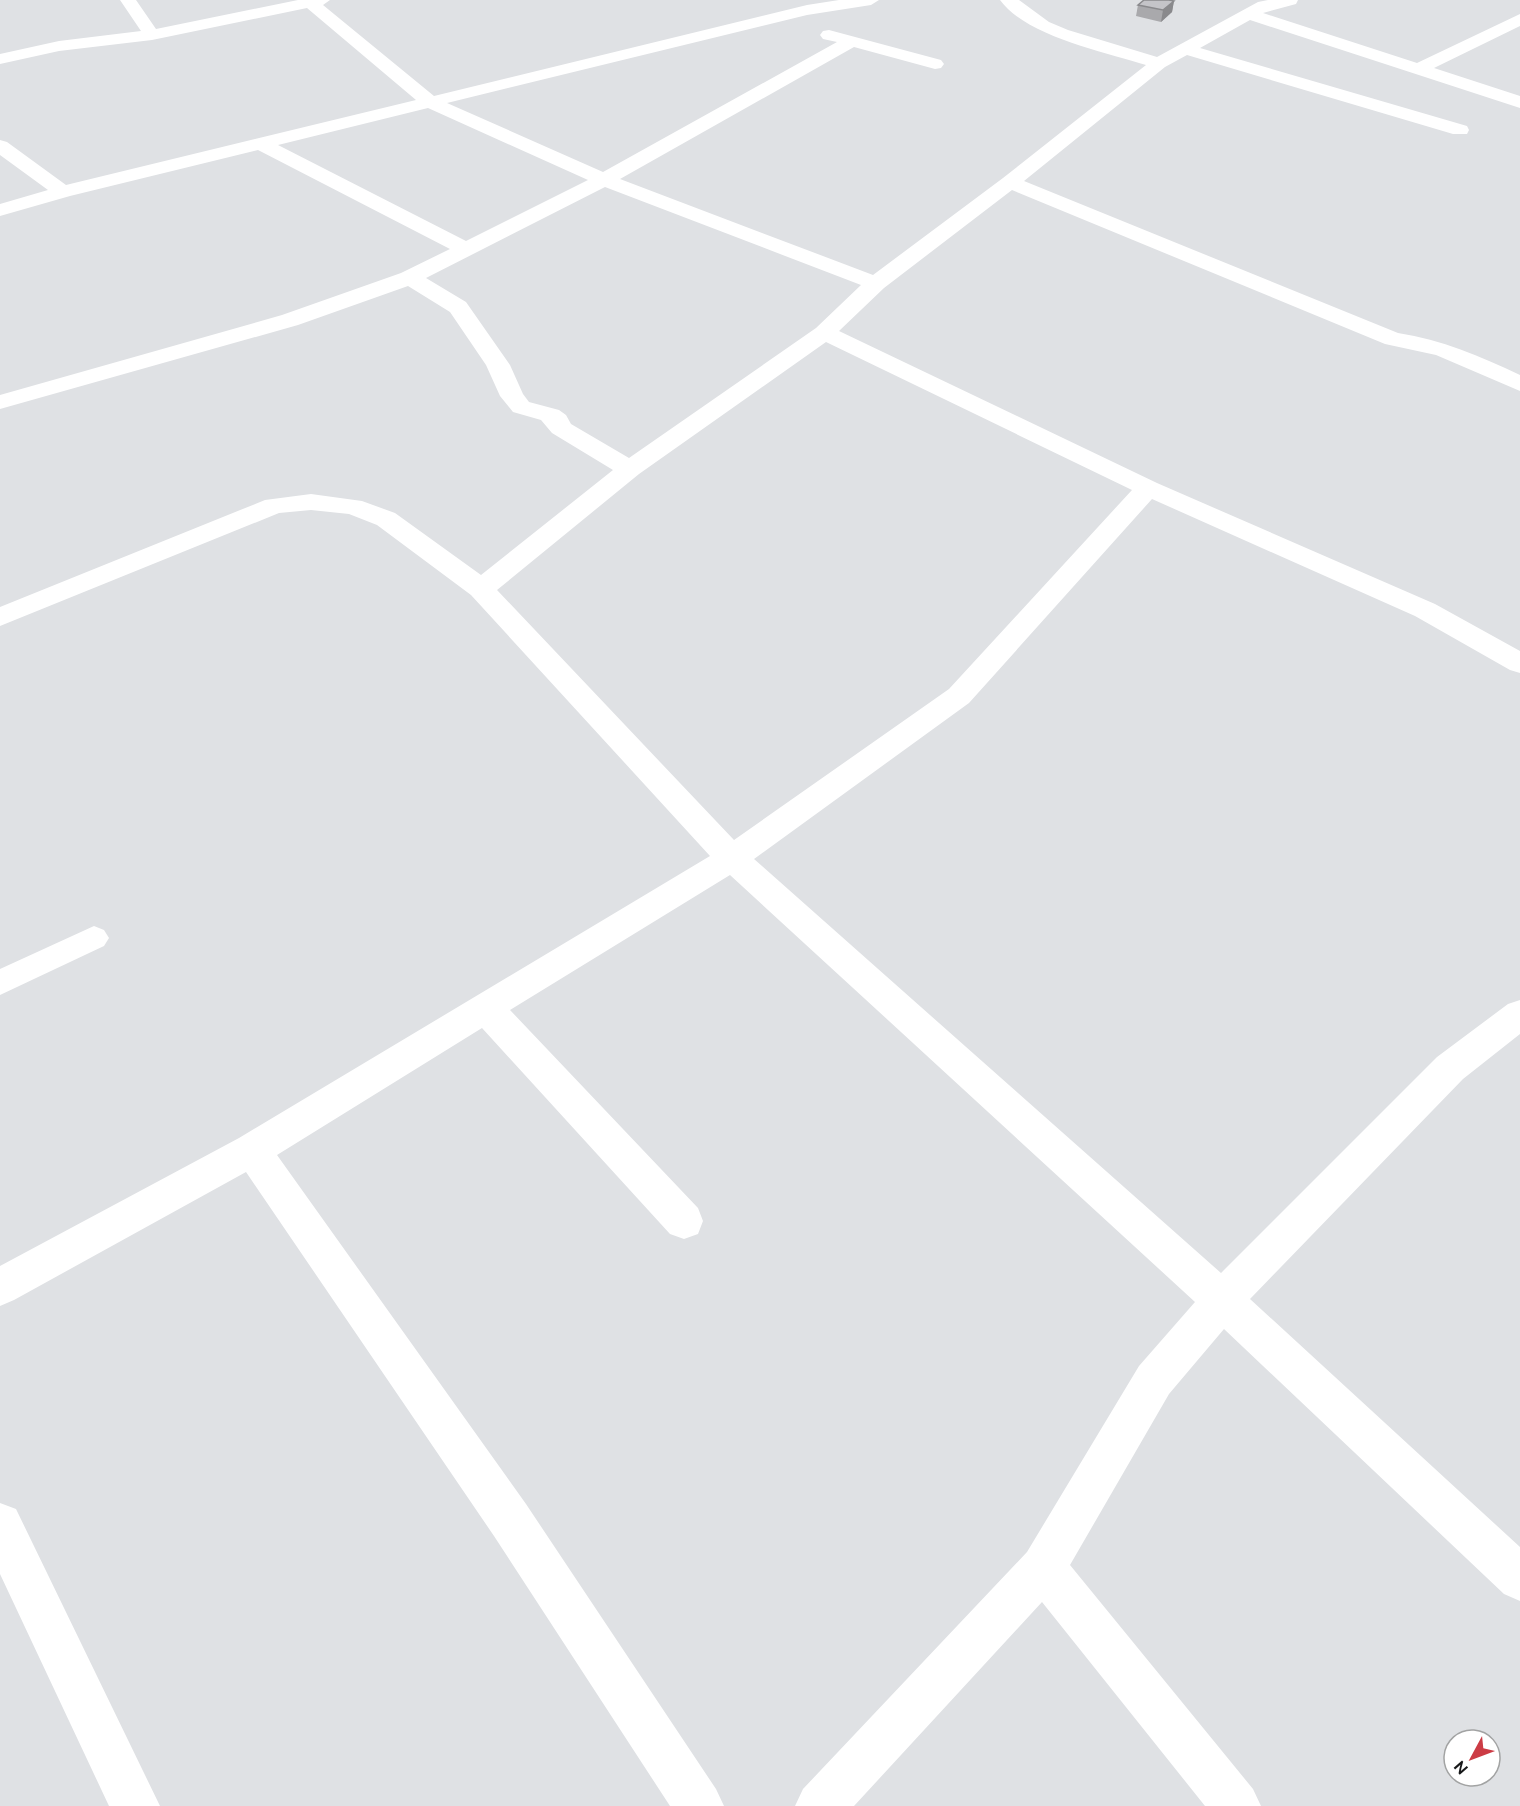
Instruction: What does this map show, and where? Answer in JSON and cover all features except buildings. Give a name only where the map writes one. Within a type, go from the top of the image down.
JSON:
[{"type":"street","points":[[128,0],[152,35]]},
{"type":"street","points":[[0,210],[63,192],[780,17],[871,0]]},
{"type":"street","points":[[1008,0],[1044,26],[1062,34],[1159,63]]},
{"type":"street","points":[[481,589],[630,470],[824,333],[876,283],[1010,182],[1159,63],[1258,7],[1290,0]]},
{"type":"street","points":[[0,59],[59,46],[152,35],[313,1],[431,103],[604,180],[876,283]]},
{"type":"street","points":[[1258,7],[1419,69],[1520,102]]},
{"type":"street","points":[[780,17],[850,42],[934,64]]},
{"type":"street","points":[[1419,69],[1520,20]]},
{"type":"street","points":[[0,402],[290,320],[409,278],[604,180],[850,42]]},
{"type":"street","points":[[1185,49],[1460,130]]},
{"type":"street","points":[[263,145],[466,249]]},
{"type":"street","points":[[0,146],[63,192]]},
{"type":"street","points":[[1010,182],[1394,339],[1425,343],[1451,351],[1520,384]]},
{"type":"street","points":[[409,278],[438,293],[458,307],[481,338],[498,365],[512,396],[521,407],[550,415],[557,420],[561,428],[630,470]]},
{"type":"street","points":[[824,333],[1148,488],[1425,610],[1520,663]]},
{"type":"street","points":[[0,1287],[252,1150],[732,858],[935,716],[959,696],[1148,488]]},
{"type":"street","points":[[0,617],[274,506],[312,502],[353,507],[386,519],[481,589],[732,858],[1222,1300],[1520,1578]]},
{"type":"street","points":[[486,1008],[684,1221]]},
{"type":"street","points":[[820,1806],[1043,1568],[1154,1380],[1222,1300],[1450,1068],[1520,1014]]},
{"type":"street","points":[[252,1150],[510,1520],[699,1806]]},
{"type":"street","points":[[0,1525],[135,1806]]},
{"type":"street","points":[[1043,1568],[1236,1806]]},
{"type":"lane","points":[[0,983],[94,938]]}]
